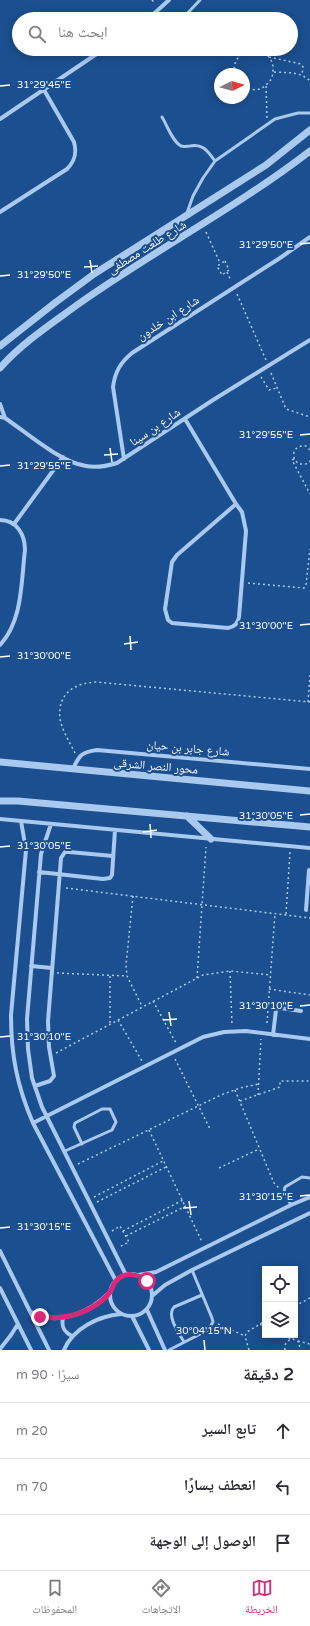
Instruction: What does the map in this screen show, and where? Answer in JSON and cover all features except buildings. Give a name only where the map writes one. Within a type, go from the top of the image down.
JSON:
[{"type":"street","points":[[158,12],[169,0]]},
{"type":"street","points":[[0,119],[94,56]]},
{"type":"street","points":[[0,212],[67,169],[72,164],[75,157],[76,149],[74,142],[44,90]]},
{"type":"street","name":"شارع طلعت مصطفى","points":[[0,346],[94,274],[266,165],[310,130]]},
{"type":"street","name":"شارع طلعت مصطفى","points":[[0,368],[25,344],[90,296],[277,177],[310,151]]},
{"type":"street","name":"شارع ابن خلدون","points":[[124,459],[113,387],[114,377],[124,360],[132,353],[310,237]]},
{"type":"street","name":"شارع بن سينا","points":[[0,417],[5,418],[72,463],[87,467],[102,467],[117,463],[124,459],[310,340]]},
{"type":"street","points":[[0,404],[5,418]]},
{"type":"street","points":[[185,419],[236,504],[245,521],[246,531],[239,620],[237,624],[231,627],[172,623],[166,615],[164,609],[171,567],[174,558],[236,504]]},
{"type":"street","points":[[14,524],[62,457]]},
{"type":"street","points":[[0,520],[14,524],[22,534],[26,550],[17,616],[10,632],[0,645]]},
{"type":"street","name":"شارع جابر بن حيان","points":[[77,759],[86,752],[97,750],[310,769]]},
{"type":"street","points":[[73,769],[77,759]]},
{"type":"street","name":"محور النصر الشرقى","points":[[0,762],[310,792]]},
{"type":"street","points":[[0,801],[18,801],[310,827]]},
{"type":"street","points":[[187,816],[209,839]]},
{"type":"street","points":[[0,819],[310,848]]},
{"type":"street","points":[[21,821],[26,850],[11,1015],[11,1038],[18,1084],[33,1123],[116,1281]]},
{"type":"street","points":[[51,824],[42,848],[39,872],[27,1019],[28,1049],[32,1078],[47,1116],[126,1275]]},
{"type":"street","points":[[39,872],[107,880],[112,875],[116,830]]},
{"type":"street","points":[[35,1086],[52,1079],[54,1073],[48,1021],[61,858],[65,852],[113,856]]},
{"type":"street","points":[[306,910],[310,870]]},
{"type":"street","points":[[31,966],[52,968]]},
{"type":"street","points":[[273,1035],[276,1010],[281,1008],[301,1011]]},
{"type":"street","points":[[33,1123],[203,1037],[246,1031],[310,1039]]},
{"type":"street","points":[[30,1312],[40,1317],[63,1318],[79,1314],[102,1300],[111,1291],[116,1281],[126,1275],[156,1272],[310,1197]]},
{"type":"street","points":[[152,1296],[165,1285],[192,1270],[310,1213]]},
{"type":"street","points":[[0,1251],[49,1350]]},
{"type":"street","points":[[64,1350],[72,1336],[81,1328],[98,1320],[121,1314],[132,1316],[140,1315],[147,1310],[150,1306],[152,1291],[147,1281],[138,1275]]},
{"type":"street","points":[[0,1288],[31,1350]]},
{"type":"street","points":[[111,1291],[111,1302],[121,1314]]},
{"type":"street","points":[[147,1310],[165,1350]]},
{"type":"street","points":[[132,1316],[149,1350]]},
{"type":"street","points":[[63,1318],[63,1329],[67,1334],[72,1336]]},
{"type":"street","points":[[0,1349],[18,1324]]},
{"type":"lane","points":[[189,12],[200,0]]},
{"type":"lane","points":[[186,216],[200,184],[215,161],[275,119],[310,113]]},
{"type":"lane","points":[[162,117],[177,143],[185,147],[195,145],[205,148],[215,161]]},
{"type":"lane","points":[[65,1151],[82,1144],[112,1130],[114,1128],[115,1119],[110,1109],[102,1108],[75,1123],[74,1127],[82,1144]]},
{"type":"lane","points":[[291,1205],[284,1190],[286,1185],[302,1177],[310,1178]]},
{"type":"lane","points":[[169,1350],[208,1330],[212,1322],[212,1318],[192,1270]]},
{"type":"lane","points":[[184,1342],[171,1316],[172,1309],[202,1294]]},
{"type":"path","points":[[235,68],[239,56]]},
{"type":"path","points":[[250,89],[258,90],[266,86],[272,77],[274,72],[272,62],[269,57]]},
{"type":"path","points":[[269,57],[301,64],[303,68],[302,75]]},
{"type":"path","points":[[274,72],[298,73],[310,81]]},
{"type":"path","points":[[266,86],[267,124]]},
{"type":"path","points":[[202,225],[220,263]]},
{"type":"path","points":[[220,263],[225,262],[229,270],[227,272],[286,409],[310,417]]},
{"type":"path","points":[[220,263],[217,266],[222,274],[227,272]]},
{"type":"path","points":[[259,372],[268,389],[270,390],[277,388]]},
{"type":"path","points":[[310,450],[306,446],[299,446],[294,452],[294,459],[292,460],[310,494]]},
{"type":"path","points":[[294,459],[302,465],[310,461]]},
{"type":"path","points":[[242,583],[304,588],[306,585],[310,549]]},
{"type":"path","points":[[77,759],[60,720],[60,708],[64,697],[72,688],[83,683],[96,682],[309,702],[310,675]]},
{"type":"path","points":[[196,978],[209,839]]},
{"type":"path","points":[[286,915],[291,846]]},
{"type":"path","points":[[58,887],[310,918]]},
{"type":"path","points":[[133,896],[126,966],[128,976],[142,1006]]},
{"type":"path","points":[[258,1095],[275,913]]},
{"type":"path","points":[[51,1056],[196,978],[216,972],[230,971],[270,975]]},
{"type":"path","points":[[230,971],[232,1032]]},
{"type":"path","points":[[51,973],[128,976]]},
{"type":"path","points":[[110,975],[110,1024]]},
{"type":"path","points":[[269,989],[310,995]]},
{"type":"path","points":[[153,1000],[180,1049]]},
{"type":"path","points":[[118,1020],[145,1067]]},
{"type":"path","points":[[172,1053],[210,1129]]},
{"type":"path","points":[[240,1101],[280,1087],[280,1081],[310,1081]]},
{"type":"path","points":[[72,1167],[198,1106],[235,1090],[258,1084]]},
{"type":"path","points":[[235,1090],[274,1184],[278,1188],[284,1190]]},
{"type":"path","points":[[149,1130],[205,1247]]},
{"type":"path","points":[[219,1168],[260,1148]]},
{"type":"path","points":[[88,1199],[164,1161]]},
{"type":"path","points":[[91,1205],[167,1166]]},
{"type":"path","points":[[123,1231],[183,1200]]},
{"type":"path","points":[[126,1236],[186,1206]]},
{"type":"path","points":[[106,1234],[120,1226],[126,1236],[129,1242],[114,1250]]},
{"type":"path","points":[[298,1304],[310,1298]]},
{"type":"path","points":[[212,1322],[245,1336]]},
{"type":"path","points":[[245,1336],[247,1332],[260,1324]]},
{"type":"path","points":[[245,1336],[249,1350]]},
{"type":"path","points":[[290,1338],[310,1344]]},
{"type":"path","points":[[286,1350],[285,1345],[293,1339]]},
{"type":"path","points":[[296,1340],[300,1346],[300,1350]]},
{"type":"route","points":[[40,1317],[66,1317],[79,1314],[91,1308],[111,1291],[116,1281],[122,1276],[132,1274],[138,1275],[147,1281]]}]
